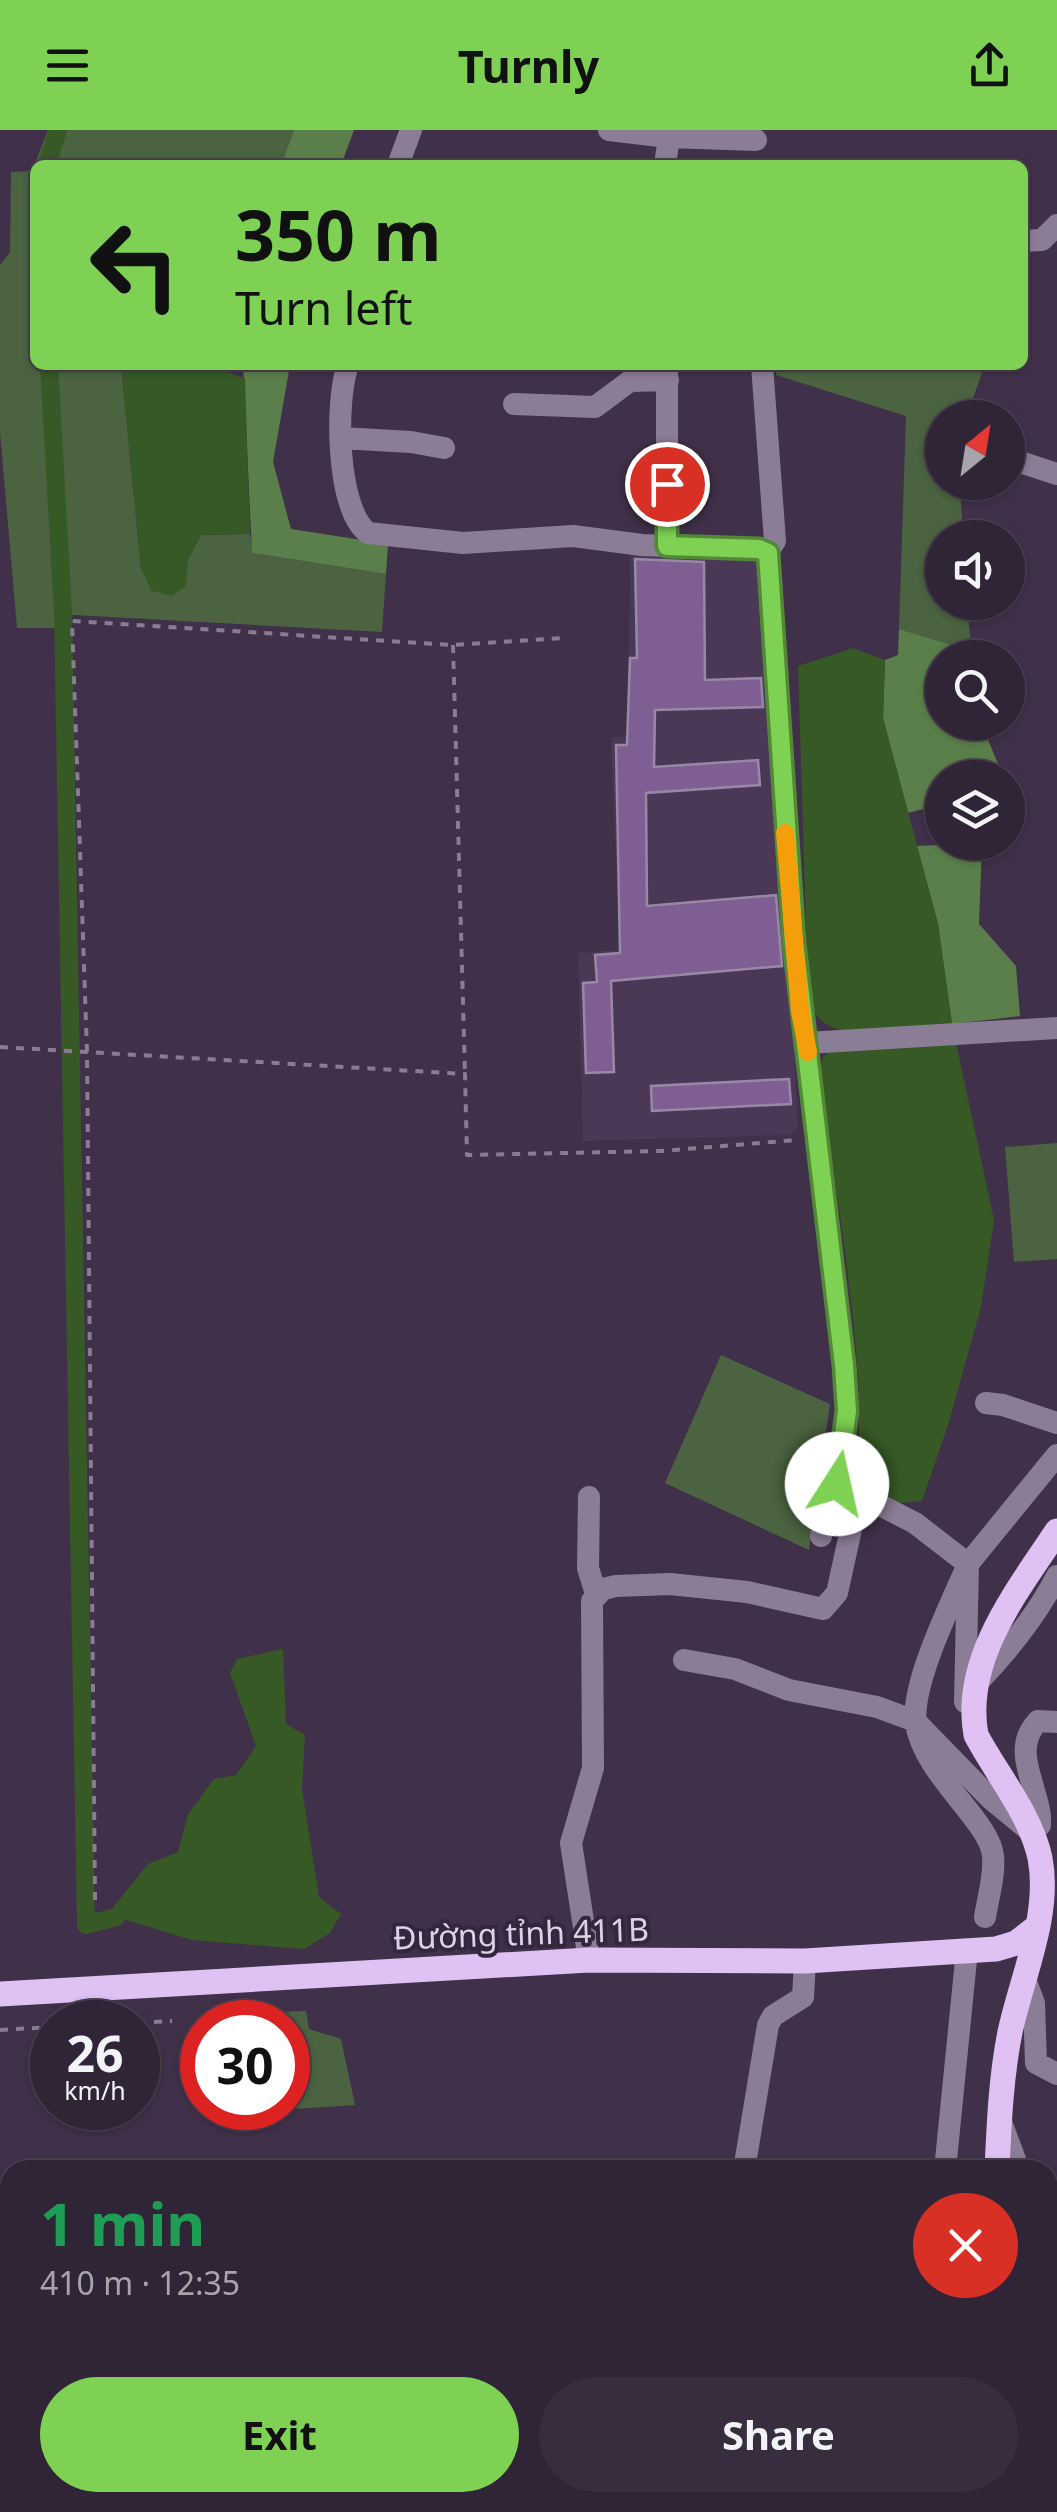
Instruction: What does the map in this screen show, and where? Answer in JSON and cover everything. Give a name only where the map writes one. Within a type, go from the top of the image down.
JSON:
[{"type":"main road","points":[[998,2160],[1010,2035],[1024,1976],[1048,1928],[1040,1857],[1030,1831],[976,1735],[973,1718],[982,1657],[1016,1594],[1054,1544]]},
{"type":"main road","name":"Đường tỉnh 411B","points":[[0,1994],[590,1960],[805,1961],[996,1948],[1048,1928]]},
{"type":"street","points":[[400,160],[411,130]]},
{"type":"street","points":[[609,130],[756,140]]},
{"type":"street","points":[[666,160],[669,134]]},
{"type":"street","points":[[1028,241],[1042,240],[1057,225]]},
{"type":"street","points":[[347,370],[342,474],[357,523],[368,533],[475,543],[562,536],[667,546],[759,549],[768,553]]},
{"type":"street","points":[[596,1594],[616,1586],[708,1587],[823,1608],[837,1593],[848,1488],[847,1411],[794,943],[768,553],[775,541],[762,370]]},
{"type":"street","points":[[514,404],[595,406],[630,381],[668,372],[667,546]]},
{"type":"street","points":[[341,438],[444,448]]},
{"type":"street","points":[[1025,464],[1057,474]]},
{"type":"street","points":[[807,1043],[1057,1028]]},
{"type":"street","points":[[986,1403],[1057,1423]]},
{"type":"street","points":[[985,1917],[993,1866],[989,1840],[938,1776],[915,1721],[928,1662],[968,1564],[1057,1455]]},
{"type":"street","points":[[821,1536],[848,1488]]},
{"type":"street","points":[[848,1488],[928,1532],[968,1564]]},
{"type":"street","points":[[589,1497],[588,1568],[596,1594],[590,1618],[593,1768],[572,1843],[590,1960]]},
{"type":"street","points":[[968,1564],[964,1701],[973,1718]]},
{"type":"street","points":[[977,1682],[1008,1651],[1057,1576]]},
{"type":"street","points":[[684,1660],[735,1669],[789,1690],[877,1707],[915,1721],[1004,1812],[1030,1831],[1040,1825],[1040,1816],[1024,1745],[1028,1732],[1038,1721],[1057,1722]]},
{"type":"street","points":[[946,2160],[967,1950]]},
{"type":"street","points":[[746,2160],[768,2025],[773,2016],[803,1998],[805,1961]]},
{"type":"street","points":[[1024,1976],[1034,2003],[1036,2063],[1057,2074]]},
{"type":"street","points":[[1000,2119],[1014,2160]]},
{"type":"path","points":[[95,1900],[86,1052],[72,621],[453,644],[563,638]]},
{"type":"path","points":[[453,644],[466,1155],[662,1151],[816,1138]]},
{"type":"path","points":[[0,1047],[465,1074]]},
{"type":"path","points":[[160,2021],[172,2021]]},
{"type":"path","points":[[0,2030],[30,2028]]},
{"type":"shaded area","points":[[48,130],[294,130],[283,160],[36,160]]},
{"type":"shaded area","points":[[294,130],[354,130],[343,160],[283,160]]},
{"type":"shaded area","points":[[30,171],[30,370],[121,370],[141,568],[152,591],[188,559],[201,535],[250,534],[253,553],[386,574],[382,632],[56,614],[56,628],[17,628],[0,432],[0,265],[10,252],[11,172]]},
{"type":"shaded area","points":[[121,370],[222,370],[245,378],[250,534],[201,535],[188,559],[186,586],[172,596],[152,591],[141,568]]},
{"type":"shaded area","points":[[243,370],[289,370],[273,462],[291,529],[388,544],[386,574],[252,553]]},
{"type":"shaded area","points":[[776,370],[983,370],[972,400],[925,400],[925,500],[961,500],[962,520],[925,520],[925,620],[969,620],[970,640],[935,640],[899,629],[906,416],[776,375]]},
{"type":"shaded area","points":[[630,551],[761,558],[798,1126],[790,1135],[583,1141],[578,953],[620,950],[611,738],[628,735]]},
{"type":"shaded area","points":[[899,629],[935,640],[925,640],[925,740],[988,740],[996,760],[925,760],[925,808],[908,813],[883,718],[885,660],[898,655]]},
{"type":"shaded area","points":[[853,648],[885,660],[883,718],[938,924],[952,1024],[842,1031],[819,1018],[808,993],[798,666]]},
{"type":"shaded area","points":[[917,846],[925,846],[925,860],[981,860],[979,924],[1016,966],[1020,1016],[952,1024],[938,924]]},
{"type":"shaded area","points":[[955,1038],[994,1220],[981,1307],[949,1422],[922,1501],[899,1503],[865,1484],[862,1471],[851,1302],[819,1074],[823,1057],[835,1047]]},
{"type":"shaded area","points":[[1057,1143],[1057,1259],[1014,1262],[1005,1147]]},
{"type":"shaded area","points":[[721,1355],[830,1404],[809,1550],[665,1483]]},
{"type":"shaded area","points":[[283,1649],[286,1724],[305,1735],[302,1789],[319,1897],[341,1914],[330,1933],[304,1949],[192,1940],[116,1917],[114,1906],[148,1864],[178,1852],[188,1814],[214,1779],[236,1775],[256,1746],[230,1673],[237,1659]]},
{"type":"shaded area","points":[[310,2029],[341,2039],[355,2105],[310,2108]]},
{"type":"building","points":[[635,559],[704,562],[705,680],[761,678],[763,707],[655,710],[654,767],[758,760],[760,785],[646,793],[647,906],[776,895],[782,966],[611,981],[614,1072],[586,1073],[583,983],[597,982],[595,955],[620,953],[616,745],[627,745],[630,658],[637,658]]},
{"type":"building","points":[[789,1079],[791,1104],[652,1111],[651,1086]]},
{"type":"waterway","points":[[49,160],[58,130]]},
{"type":"waterway","points":[[49,370],[63,612],[86,1925],[116,1917]]},
{"type":"slow traffic","points":[[785,833],[800,1011],[808,1052]]},
{"type":"route","points":[[667,484],[667,546],[759,549],[768,553],[776,711],[800,1011],[844,1365],[847,1411],[837,1484]]}]
